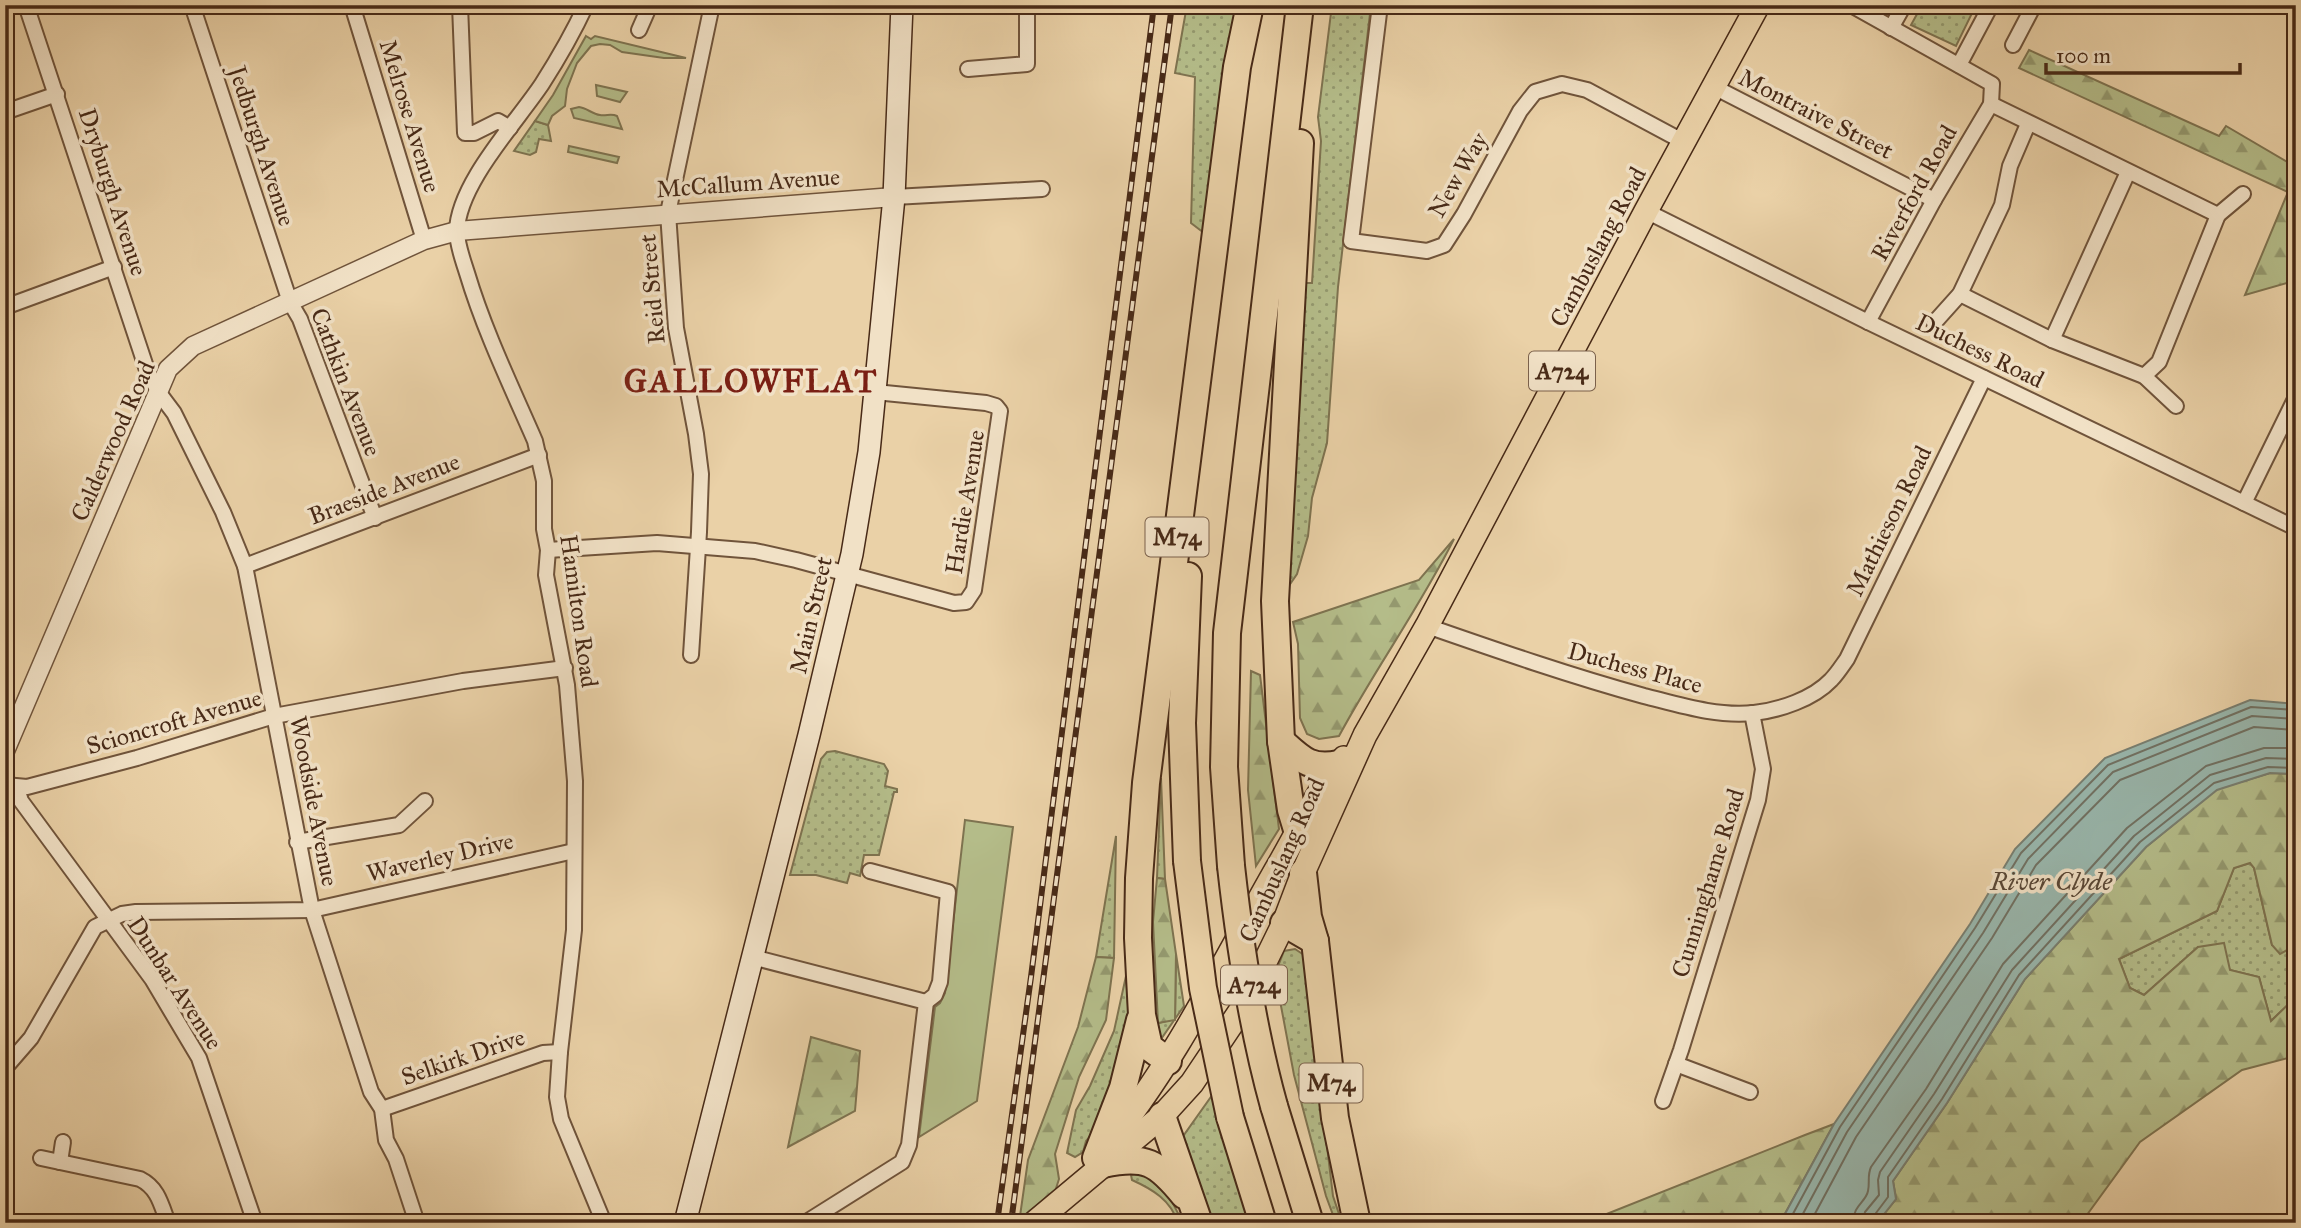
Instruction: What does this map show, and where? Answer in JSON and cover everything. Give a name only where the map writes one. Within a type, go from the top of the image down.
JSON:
[{"type":"highway","name":"M74","points":[[1165,1066],[1149,1047],[1142,1015],[1139,914],[1146,783],[1237,67],[1250,5]]},
{"type":"highway","name":"M74","points":[[1262,5],[1188,583],[1182,723],[1187,861],[1203,988],[1230,1117],[1264,1223]]},
{"type":"highway","name":"M74","points":[[1300,5],[1227,633],[1224,767],[1231,866],[1246,982],[1274,1106],[1310,1223]]},
{"type":"highway","points":[[1298,833],[1291,810],[1281,741],[1275,601],[1306,5]]},
{"type":"highway","points":[[1281,741],[1306,763],[1339,764]]},
{"type":"highway","name":"M74","points":[[1303,873],[1308,917],[1315,941],[1335,1118],[1356,1223]]},
{"type":"highway","points":[[1284,923],[1315,941]]},
{"type":"highway","name":"M74","points":[[1100,1161],[1142,1015]]},
{"type":"highway","points":[[1162,1116],[1195,1214]]},
{"type":"highway","points":[[1100,1161],[1141,1161],[1164,1171],[1195,1214]]},
{"type":"main road","name":"Main Street","points":[[685,1223],[809,735],[862,499],[894,197],[902,5]]},
{"type":"main road","name":"Cambuslang Road","points":[[1034,1223],[1100,1161],[1162,1116],[1192,1083],[1243,1007],[1284,923],[1303,873],[1365,735],[1427,626],[1758,5]]},
{"type":"main road","name":"Cambuslang Road","points":[[1100,1161],[1186,1033],[1339,764],[1365,735]]},
{"type":"main road","points":[[1298,833],[1303,873]]},
{"type":"main road","points":[[1237,940],[1265,922],[1284,923]]},
{"type":"main road","points":[[1162,1116],[1158,1090],[1165,1066],[1210,1050],[1221,1042]]},
{"type":"street","name":"Dryburgh Avenue","points":[[26,5],[147,370],[159,393]]},
{"type":"street","name":"Jedburgh Avenue","points":[[191,5],[290,302]]},
{"type":"street","name":"Melrose Avenue","points":[[352,5],[424,240]]},
{"type":"street","points":[[460,5],[465,133],[474,133],[498,121],[510,128]]},
{"type":"street","name":"Hamilton Road","points":[[586,5],[575,29],[541,85],[464,200],[457,231],[475,299],[539,455],[544,481],[544,529],[548,550],[546,575],[565,668],[575,780],[573,955],[557,1097],[561,1119],[604,1223]]},
{"type":"street","points":[[639,30],[650,5]]},
{"type":"street","name":"Reid Street","points":[[691,656],[701,474],[677,328],[668,213],[712,5]]},
{"type":"street","points":[[968,69],[1027,64],[1027,5]]},
{"type":"street","name":"New Way","points":[[1380,5],[1351,242],[1427,251],[1444,245],[1464,214],[1520,111],[1535,92],[1562,84],[1587,90],[1684,142]]},
{"type":"street","points":[[1851,5],[1959,65],[1991,5]]},
{"type":"street","points":[[1891,28],[1904,5]]},
{"type":"street","points":[[2013,45],[2034,5]]},
{"type":"street","name":"Riverford Road","points":[[1868,322],[1934,200],[1991,104],[1992,84],[1959,65]]},
{"type":"street","name":"Montraive Street","points":[[1714,87],[1934,200]]},
{"type":"street","points":[[5,112],[57,94]]},
{"type":"street","points":[[1991,104],[2218,215]]},
{"type":"street","points":[[1934,323],[1960,294],[2002,205],[2010,166],[2028,124]]},
{"type":"street","points":[[2052,340],[2128,172]]},
{"type":"street","name":"McCallum Avenue","points":[[457,231],[668,213],[1042,189]]},
{"type":"street","points":[[2144,376],[2159,362],[2218,215],[2243,194]]},
{"type":"street","name":"Duchess Road","points":[[1646,211],[1868,322],[2296,528]]},
{"type":"street","name":"Calderwood Road","points":[[5,751],[169,369],[193,346],[424,240],[457,231]]},
{"type":"street","points":[[5,307],[114,267]]},
{"type":"street","points":[[1960,294],[2052,340],[2144,376],[2176,406]]},
{"type":"street","name":"Cathkin Avenue","points":[[290,302],[300,319],[375,518]]},
{"type":"street","name":"Mathieson Road","points":[[1831,680],[1847,659],[1984,378]]},
{"type":"street","name":"Hardie Avenue","points":[[847,575],[954,603],[969,600],[974,590],[1001,418],[996,406],[986,403],[875,392]]},
{"type":"street","name":"Woodside Avenue","points":[[159,393],[174,413],[223,512],[245,566],[312,910],[371,1091],[382,1109],[386,1140],[396,1160],[417,1223]]},
{"type":"street","points":[[2244,503],[2296,397]]},
{"type":"street","name":"Braeside Avenue","points":[[245,566],[539,455]]},
{"type":"street","points":[[548,550],[657,543],[698,545],[777,555],[847,575]]},
{"type":"street","name":"Duchess Place","points":[[1427,626],[1548,667],[1704,711],[1732,714],[1769,711],[1815,693],[1831,680]]},
{"type":"street","name":"Scioncroft Avenue","points":[[11,786],[27,787],[137,758],[274,716],[463,681],[565,668]]},
{"type":"street","name":"Cunninghame Road","points":[[1663,1101],[1758,800],[1763,769],[1752,713]]},
{"type":"street","name":"Dunbar Avenue","points":[[11,786],[152,979],[199,1058],[255,1223]]},
{"type":"street","points":[[297,842],[399,825],[425,801]]},
{"type":"street","name":"Waverley Drive","points":[[107,920],[136,912],[312,910],[574,851]]},
{"type":"street","points":[[805,1223],[902,1161],[909,1145],[926,1002],[935,995],[940,982],[947,892],[870,871]]},
{"type":"street","points":[[5,1068],[32,1038],[95,927],[107,920]]},
{"type":"street","points":[[752,957],[926,1002]]},
{"type":"street","name":"Selkirk Drive","points":[[382,1109],[542,1053],[560,1052]]},
{"type":"street","points":[[1676,1063],[1750,1092]]},
{"type":"street","points":[[60,1162],[63,1142]]},
{"type":"street","points":[[41,1158],[140,1179],[150,1184],[158,1195],[168,1223]]},
{"type":"green space","points":[[1187,5],[1241,5],[1204,233],[1191,223],[1195,77],[1175,73]]},
{"type":"green space","points":[[1332,5],[1371,5],[1338,287],[1327,443],[1312,498],[1308,536],[1297,574],[1284,593],[1305,283],[1312,283],[1321,141],[1318,117]]},
{"type":"green space","points":[[1922,5],[1976,5],[1956,46],[1911,25]]},
{"type":"green space","points":[[586,36],[686,58],[622,52],[610,45],[591,46],[577,63],[567,89],[565,106],[552,116],[548,125],[535,121]]},
{"type":"green space","points":[[2029,50],[2219,136],[2226,126],[2296,167],[2296,250],[2287,283],[2245,295],[2288,192],[2019,68]]},
{"type":"green space","points":[[596,85],[627,92],[620,102],[597,96]]},
{"type":"green space","points":[[579,107],[597,114],[617,116],[622,129],[574,118],[571,109]]},
{"type":"green space","points":[[535,121],[548,125],[551,141],[539,139],[536,152],[530,155],[514,151]]},
{"type":"green space","points":[[569,146],[619,157],[617,163],[568,152]]},
{"type":"green space","points":[[1454,539],[1339,736],[1319,739],[1307,734],[1300,718],[1298,644],[1293,622],[1419,580]]},
{"type":"green space","points":[[1251,671],[1260,675],[1279,829],[1256,866],[1248,790]]},
{"type":"green space","points":[[835,751],[884,764],[888,771],[885,786],[897,789],[897,792],[894,792],[879,855],[864,855],[860,876],[850,873],[847,883],[816,875],[790,875],[821,759],[827,752]]},
{"type":"green space","points":[[2270,773],[2296,774],[2296,945],[2280,954],[2272,945],[2254,868],[2250,863],[2234,868],[2217,911],[2119,959],[2130,988],[2144,995],[2198,947],[2224,943],[2230,970],[2259,977],[2271,1021],[2296,997],[2296,1056],[2242,1070],[2140,1142],[2081,1223],[1877,1223],[1896,1199],[1893,1181],[1947,1103],[2025,979],[2146,847],[2217,789]]},
{"type":"green space","points":[[1161,778],[1165,879],[1157,878]]},
{"type":"green space","points":[[965,820],[1013,827],[977,1101],[919,1137],[935,1007],[945,993]]},
{"type":"green space","points":[[1116,836],[1114,958],[1096,957]]},
{"type":"green space","points":[[2250,863],[2254,868],[2272,945],[2296,945],[2296,997],[2271,1021],[2259,977],[2230,970],[2198,947],[2144,995],[2130,988],[2119,959],[2217,911],[2234,868]]},
{"type":"green space","points":[[1157,878],[1165,879],[1176,954],[1175,1020],[1158,1023],[1153,922]]},
{"type":"green space","points":[[1295,949],[1304,955],[1333,1196],[1342,1223],[1336,1223],[1326,1196],[1294,1075],[1275,974],[1284,951]]},
{"type":"green space","points":[[1176,954],[1184,1006],[1175,1019]]},
{"type":"green space","points":[[1096,957],[1114,958],[1106,1020],[1079,1077],[1055,1154],[1059,1179],[1051,1204],[1019,1223],[1028,1160],[1078,1027]]},
{"type":"green space","points":[[1126,976],[1130,1034],[1107,1117],[1086,1141],[1083,1152],[1075,1157],[1067,1153],[1076,1110],[1090,1086],[1114,1031]]},
{"type":"green space","points":[[1175,1019],[1159,1042],[1158,1023]]},
{"type":"green space","points":[[811,1037],[860,1051],[855,1111],[788,1147]]},
{"type":"green space","points":[[1213,1094],[1253,1223],[1211,1223],[1179,1142]]},
{"type":"green space","points":[[1834,1124],[1780,1223],[1584,1223],[1805,1135]]},
{"type":"green space","points":[[1140,1172],[1163,1184],[1183,1223],[1178,1223],[1171,1208],[1160,1196],[1132,1180],[1131,1175]]},
{"type":"water","name":"River Clyde","points":[[2250,700],[2296,704],[2296,774],[2270,773],[2217,790],[2146,847],[2025,979],[1947,1103],[1893,1181],[1896,1199],[1877,1223],[1780,1223],[1834,1124],[1970,924],[2015,849],[2105,758]]},
{"type":"railway","points":[[997,1223],[1031,977],[1154,5]]},
{"type":"railway","points":[[1011,1223],[1172,5]]},
{"type":"district","name":"GALLOWFLAT","points":[[751,381]]}]
